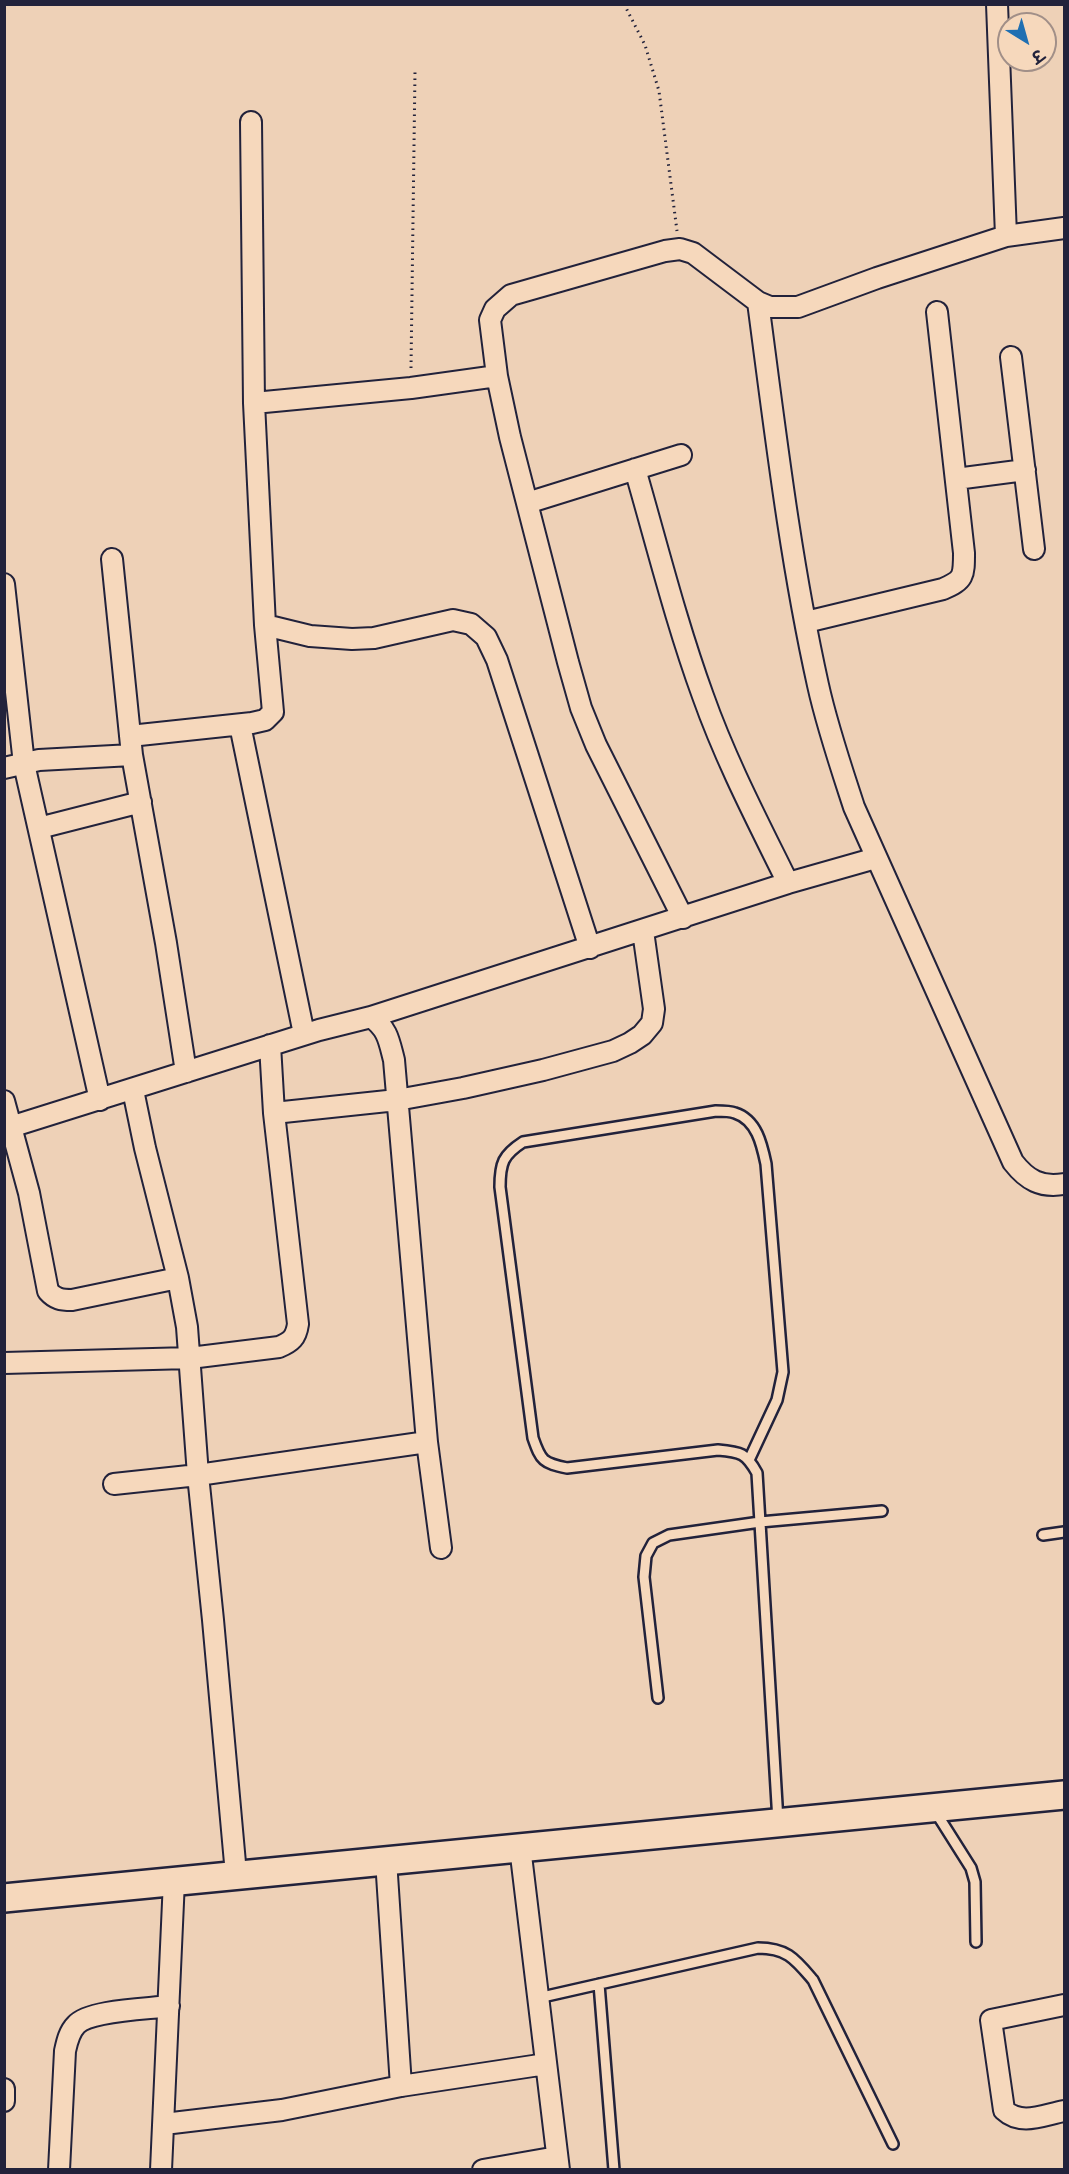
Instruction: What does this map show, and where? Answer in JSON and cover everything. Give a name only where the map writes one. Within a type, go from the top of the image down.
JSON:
[{"type":"street","points":[[997,4],[1006,236]]},
{"type":"street","points":[[4,768],[265,720],[273,712],[265,625],[254,403],[250,122]]},
{"type":"street","points":[[683,918],[613,781],[581,708],[527,502],[497,376],[490,320],[495,309],[510,296],[665,251],[680,249],[693,253],[758,302],[770,307],[798,307],[877,278],[1006,236],[1065,228]]},
{"type":"street","points":[[758,302],[790,535],[818,686],[854,807],[1013,1162],[1023,1176],[1038,1184],[1065,1184]]},
{"type":"street","points":[[806,622],[943,589],[957,583],[964,570],[937,312]]},
{"type":"street","points":[[1011,357],[1034,549]]},
{"type":"street","points":[[254,403],[411,388],[497,376]]},
{"type":"street","points":[[527,502],[681,455]]},
{"type":"street","points":[[635,469],[684,640],[703,696],[734,770],[788,883]]},
{"type":"street","points":[[956,479],[1025,470]]},
{"type":"street","points":[[112,559],[131,745],[186,1072]]},
{"type":"street","points":[[4,584],[24,764],[100,1100]]},
{"type":"street","points":[[265,625],[310,636],[352,639],[374,638],[453,620],[471,624],[486,637],[500,670],[590,948]]},
{"type":"street","points":[[240,724],[304,1034]]},
{"type":"street","points":[[39,828],[141,802]]},
{"type":"street","points":[[8,1128],[304,1034],[371,1017],[788,883],[876,858]]},
{"type":"street","points":[[274,1113],[397,1100],[463,1088],[543,1070],[613,1051],[630,1043],[642,1035],[652,1023],[654,1009],[643,931]]},
{"type":"street","points":[[371,1017],[382,1025],[394,1060],[427,1442],[441,1548]]},
{"type":"street","points":[[4,1363],[190,1358],[279,1347],[291,1342],[296,1335],[298,1324],[274,1113],[270,1045]]},
{"type":"street","points":[[133,1090],[184,1305],[236,1874]]},
{"type":"street","points":[[4,1101],[8,1128],[29,1193],[48,1291],[54,1298],[72,1300],[178,1278]]},
{"type":"street","points":[[114,1484],[198,1475],[427,1442]]},
{"type":"street","points":[[4,1898],[1065,1795]]},
{"type":"street","points":[[483,2169],[558,2163],[519,1847]]},
{"type":"street","points":[[386,1860],[401,2086]]},
{"type":"street","points":[[161,2169],[174,1880]]},
{"type":"street","points":[[1065,2005],[990,2020],[1004,2110],[1012,2117],[1023,2119],[1065,2111]]},
{"type":"street","points":[[59,2169],[65,2051],[69,2035],[76,2024],[91,2015],[169,2006]]},
{"type":"street","points":[[164,2124],[282,2110],[401,2086],[546,2064]]},
{"type":"street","points":[[4,2089],[4,2101]]},
{"type":"lane","points":[[749,1460],[777,1400],[783,1372],[766,1164],[761,1140],[750,1123],[736,1113],[716,1111],[523,1142],[509,1151],[500,1167],[500,1187],[533,1438],[540,1456],[551,1465],[567,1468],[718,1450],[738,1452],[749,1460],[757,1473],[778,1823]]},
{"type":"lane","points":[[658,1698],[644,1576],[646,1556],[653,1543],[669,1535],[760,1522],[882,1511]]},
{"type":"lane","points":[[1043,1535],[1065,1532]]},
{"type":"lane","points":[[933,1809],[971,1868],[975,1882],[976,1942]]},
{"type":"lane","points":[[538,1998],[758,1948],[774,1948],[794,1958],[813,1980],[893,2144]]},
{"type":"lane","points":[[599,1984],[614,2169]]},
{"type":"path","points":[[624,4],[645,45],[659,91],[680,249]]},
{"type":"path","points":[[411,388],[415,72]]}]
